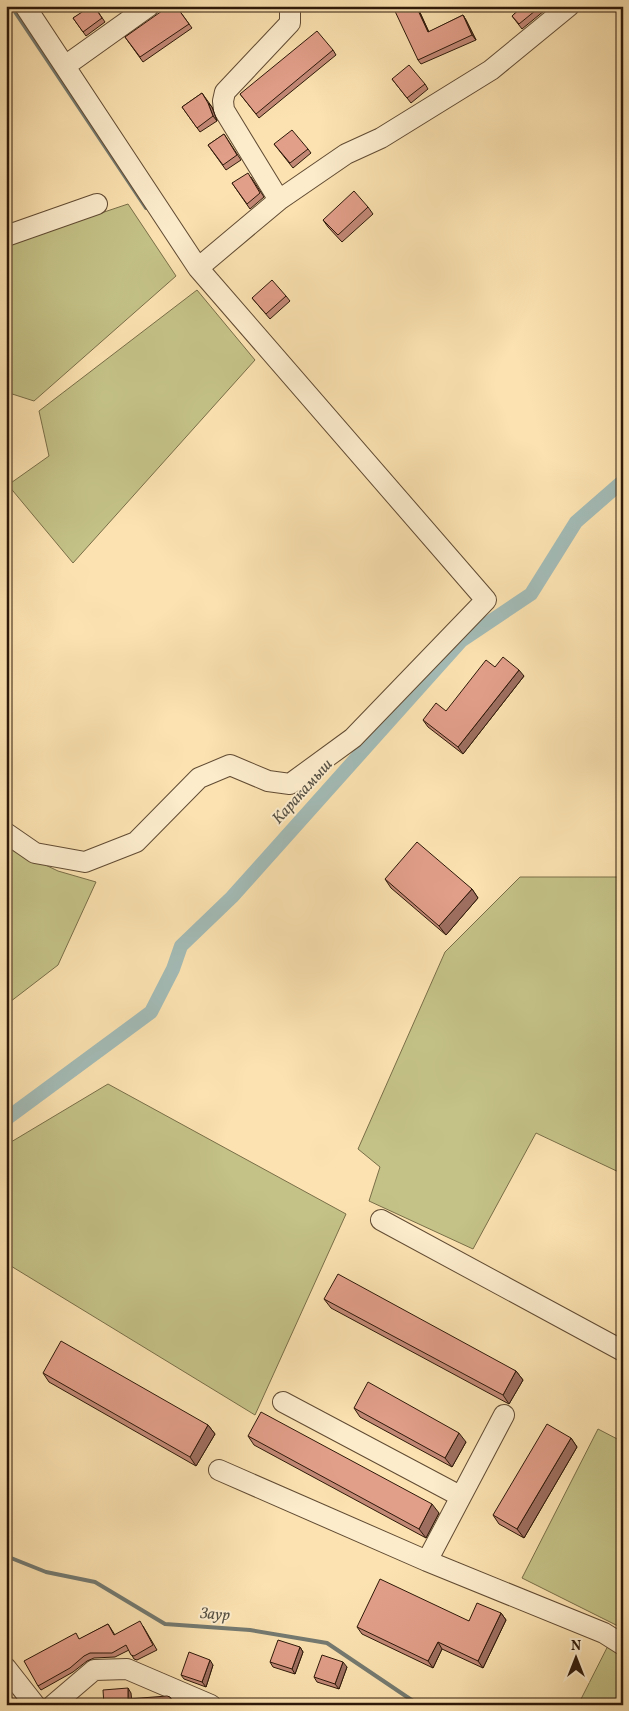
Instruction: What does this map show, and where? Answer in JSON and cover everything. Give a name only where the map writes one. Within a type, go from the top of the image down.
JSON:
[{"type":"street","points":[[6,833],[35,853],[85,862],[136,842],[199,778],[230,765],[268,781],[290,784],[353,738],[486,600],[198,268],[25,6]]},
{"type":"street","points":[[65,66],[149,6]]},
{"type":"street","points":[[279,200],[224,110],[223,101],[225,92],[290,23],[290,6]]},
{"type":"street","points":[[198,268],[279,200],[346,154],[381,138],[491,70],[569,6]]},
{"type":"street","points":[[6,236],[97,204]]},
{"type":"street","points":[[381,1220],[623,1351]]},
{"type":"street","points":[[283,1402],[460,1496]]},
{"type":"street","points":[[427,1561],[504,1416]]},
{"type":"street","points":[[219,1470],[427,1561],[604,1633],[623,1645]]},
{"type":"street","points":[[6,1668],[35,1705]]},
{"type":"street","points":[[53,1705],[94,1670],[128,1669],[211,1705]]},
{"type":"shaded area","points":[[128,204],[176,276],[34,401],[6,392],[6,245]]},
{"type":"shaded area","points":[[197,290],[255,360],[73,563],[8,485],[49,456],[39,411]]},
{"type":"shaded area","points":[[6,846],[58,871],[96,882],[58,965],[6,1005]]},
{"type":"shaded area","points":[[520,877],[623,877],[623,1174],[536,1133],[473,1249],[369,1201],[380,1167],[358,1149],[445,952]]},
{"type":"shaded area","points":[[108,1084],[346,1214],[255,1415],[6,1263],[6,1145]]},
{"type":"shaded area","points":[[598,1429],[623,1442],[623,1705],[578,1705],[618,1626],[522,1578]]},
{"type":"building","points":[[94,6],[102,18],[83,32],[73,18]]},
{"type":"building","points":[[169,6],[176,6],[189,24],[140,57],[125,37]]},
{"type":"building","points":[[394,6],[416,6],[428,32],[463,15],[472,35],[418,60]]},
{"type":"building","points":[[523,6],[541,6],[519,24],[512,16]]},
{"type":"building","points":[[317,31],[333,50],[256,114],[240,94]]},
{"type":"building","points":[[409,65],[425,84],[407,98],[392,79]]},
{"type":"building","points":[[202,93],[213,116],[197,128],[182,107]]},
{"type":"building","points":[[292,130],[308,149],[290,163],[274,144]]},
{"type":"building","points":[[224,134],[237,155],[223,165],[208,145]]},
{"type":"building","points":[[248,173],[260,193],[247,204],[232,183]]},
{"type":"building","points":[[354,191],[368,207],[338,235],[323,220]]},
{"type":"building","points":[[272,280],[286,296],[266,314],[252,298]]},
{"type":"building","points":[[503,657],[519,670],[458,747],[423,720],[436,703],[446,711],[486,660],[495,667]]},
{"type":"building","points":[[417,842],[472,889],[439,926],[385,879]]},
{"type":"building","points":[[338,1274],[516,1371],[503,1395],[324,1299]]},
{"type":"building","points":[[61,1341],[208,1425],[190,1457],[43,1373]]},
{"type":"building","points":[[368,1382],[459,1433],[445,1458],[354,1408]]},
{"type":"building","points":[[261,1412],[432,1504],[419,1529],[248,1436]]},
{"type":"building","points":[[547,1424],[571,1438],[517,1529],[493,1515]]},
{"type":"building","points":[[380,1579],[469,1621],[477,1603],[501,1613],[478,1661],[438,1642],[428,1661],[357,1627]]},
{"type":"building","points":[[140,1621],[153,1645],[134,1656],[131,1655],[126,1645],[112,1653],[90,1653],[70,1668],[38,1686],[24,1661],[76,1633],[79,1639],[108,1624],[114,1635]]},
{"type":"building","points":[[278,1640],[300,1647],[292,1669],[270,1662]]},
{"type":"building","points":[[189,1652],[210,1660],[202,1682],[181,1675]]},
{"type":"building","points":[[322,1655],[343,1662],[335,1684],[314,1677]]},
{"type":"building","points":[[128,1688],[128,1699],[167,1696],[170,1697],[171,1705],[104,1705],[103,1690]]},
{"type":"waterway","points":[[11,6],[146,208]]},
{"type":"waterway","name":"Каракамыш","points":[[6,1119],[151,1012],[173,969],[181,946],[232,897],[461,641],[531,594],[576,522],[623,481]]},
{"type":"waterway","name":"Заур","points":[[6,1556],[46,1572],[95,1582],[165,1624],[250,1630],[327,1643],[419,1705]]}]
